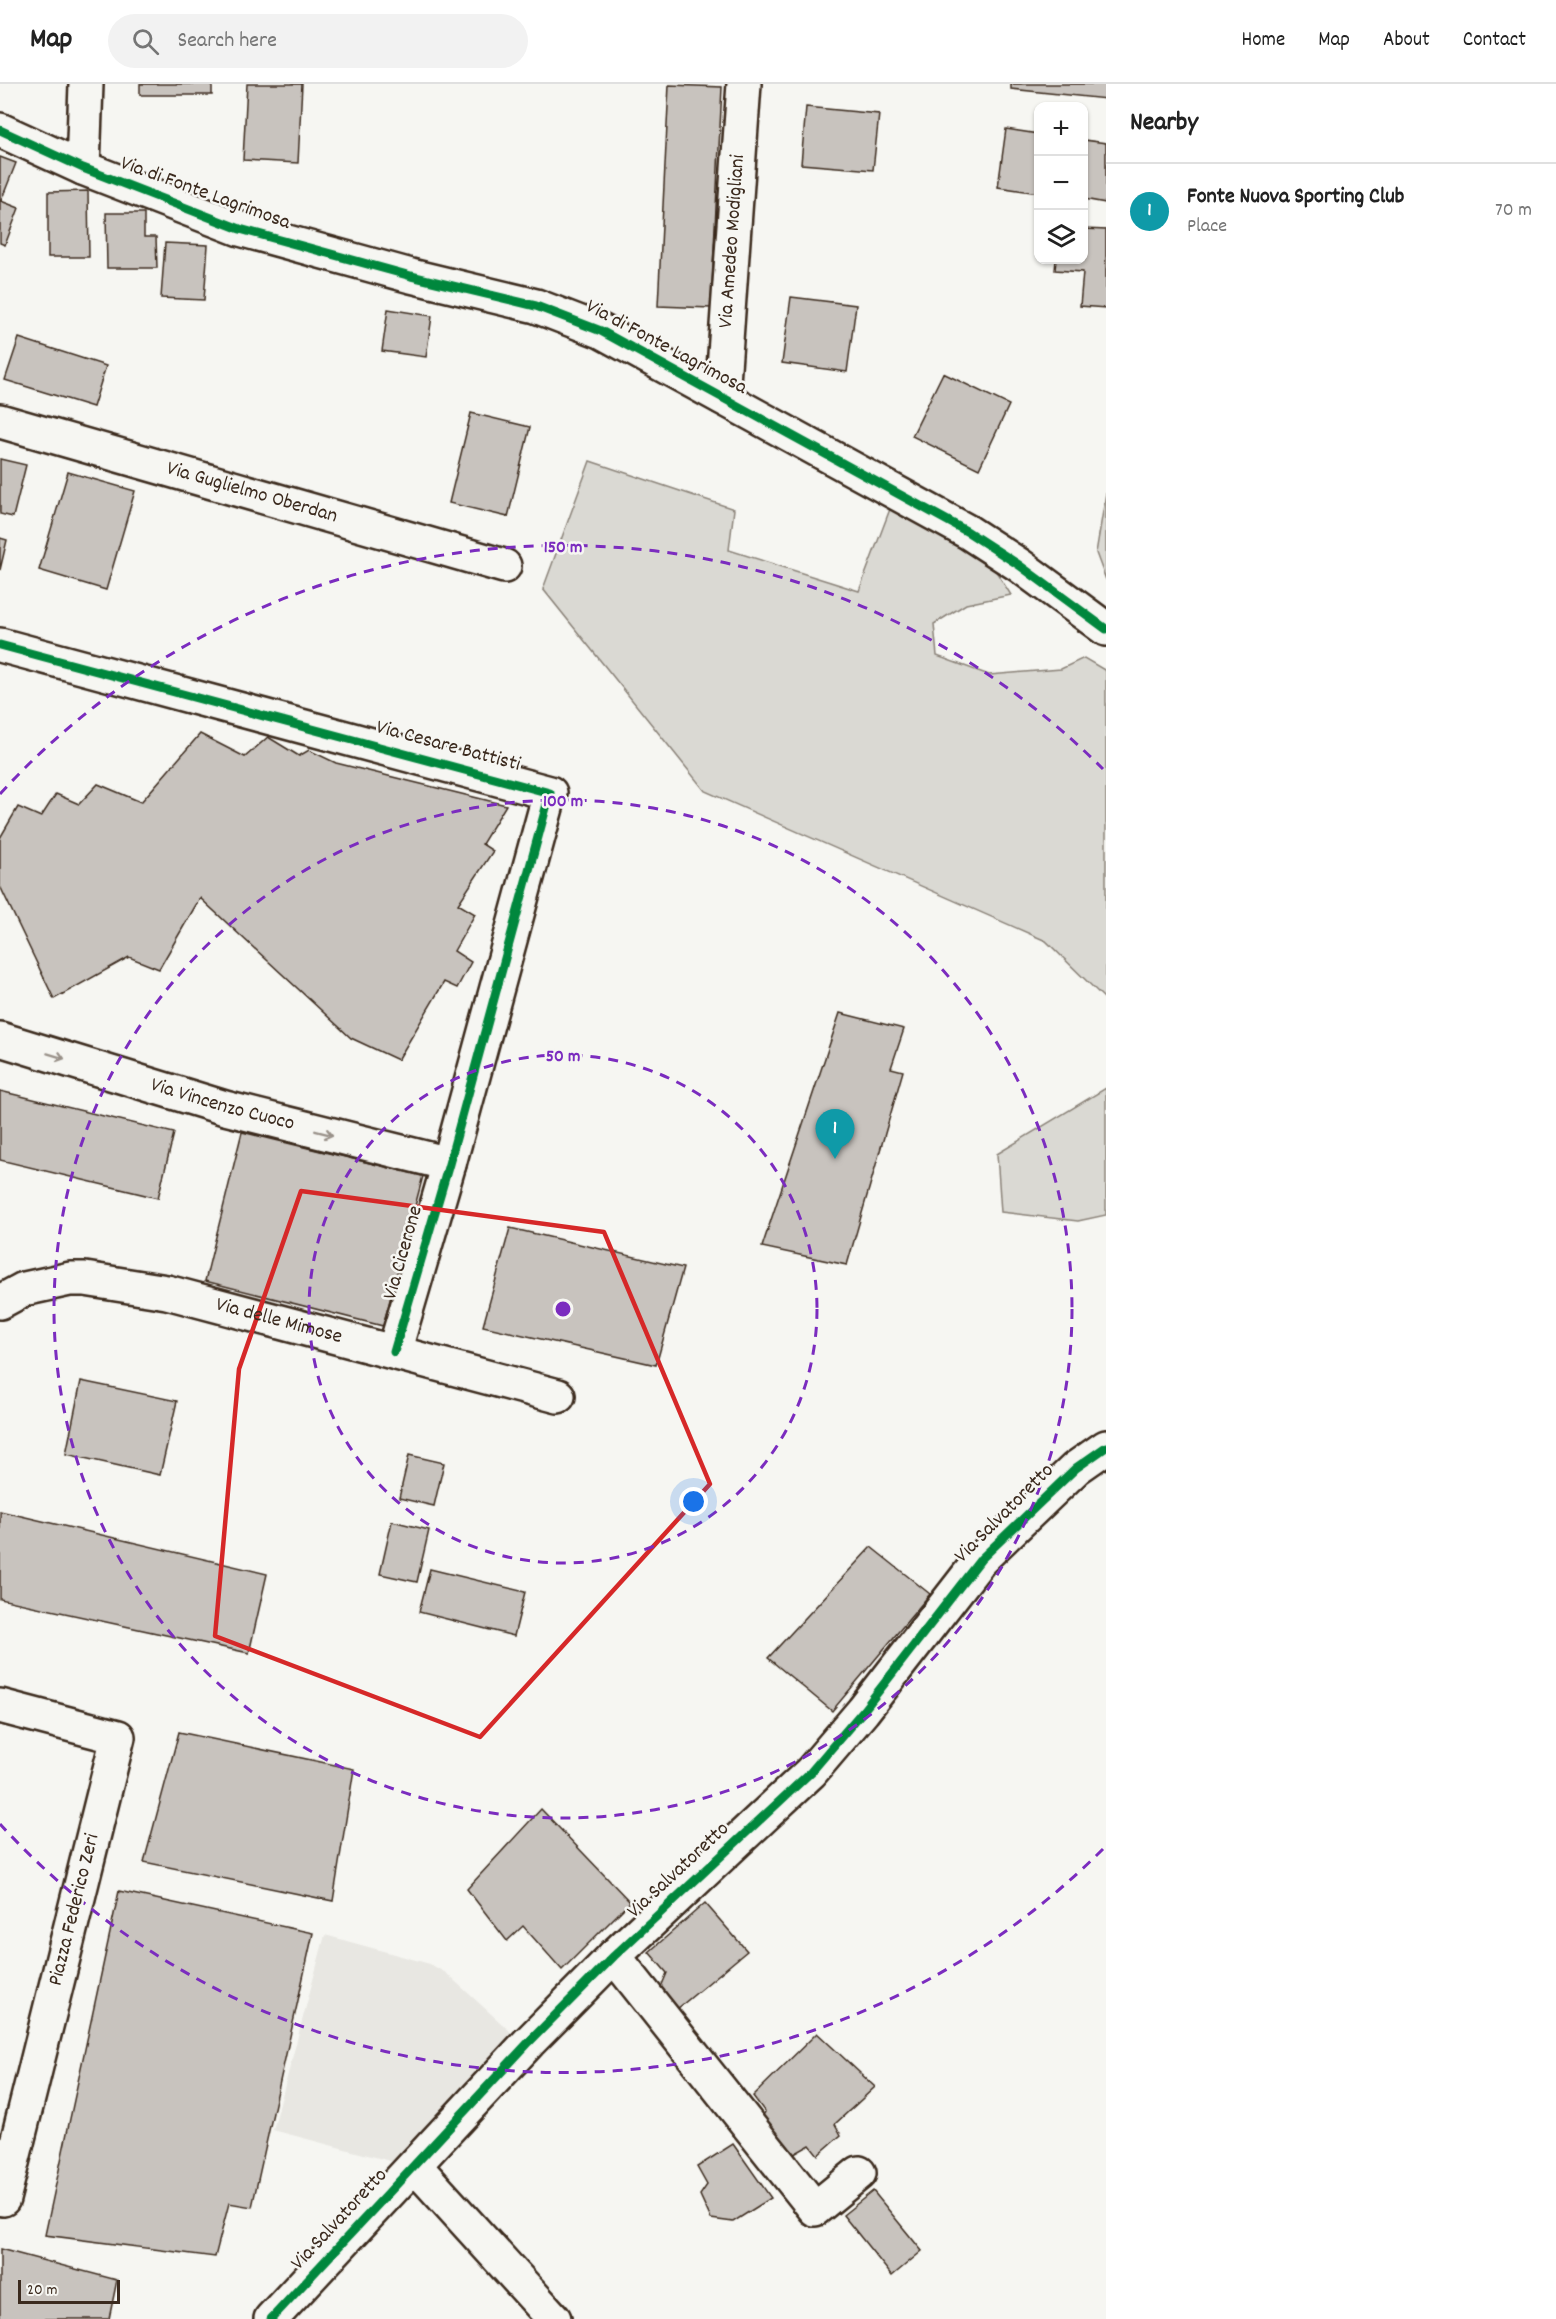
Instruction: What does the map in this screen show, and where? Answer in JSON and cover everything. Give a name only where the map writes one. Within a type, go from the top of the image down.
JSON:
[{"type":"street","points":[[82,168],[86,84]]},
{"type":"street","name":"Via Amedeo Modigliani","points":[[722,397],[744,84]]},
{"type":"street","name":"Via di Fonte Lagrimosa","points":[[0,130],[82,168],[261,235],[560,314],[618,339],[968,532],[1069,600],[1106,629]]},
{"type":"street","name":"Via Guglielmo Oberdan","points":[[0,421],[504,566]]},
{"type":"street","name":"Via Cesare Battisti","points":[[0,645],[550,793],[449,1164]]},
{"type":"street","name":"Via Vincenzo Cuoco","points":[[0,1039],[225,1108],[449,1164]]},
{"type":"street","name":"Via Cicerone","points":[[394,1352],[449,1164]]},
{"type":"street","name":"Via delle Mimose","points":[[0,1302],[39,1284],[85,1279],[167,1292],[558,1396]]},
{"type":"street","name":"Via Salvatoretto","points":[[287,2313],[415,2166],[529,2042],[614,1956],[811,1772],[863,1711],[981,1559],[1076,1468],[1106,1447]]},
{"type":"street","name":"Piazza Federico Zeri","points":[[0,1706],[118,1737],[3,2199],[0,2198]]},
{"type":"street","points":[[614,1956],[816,2209],[859,2173]]},
{"type":"street","points":[[415,2166],[554,2319]]},
{"type":"highlighted area","points":[[301,1191],[604,1232],[710,1484],[480,1737],[215,1636],[239,1369]]},
{"type":"shaded area","points":[[590,461],[734,509],[729,550],[859,591],[890,509],[987,557],[1011,595],[966,604],[934,624],[937,656],[989,675],[1061,669],[1084,658],[1106,671],[1106,1000],[1046,941],[705,791],[543,589]]},
{"type":"shaded area","points":[[1106,493],[1106,580],[1096,553]]},
{"type":"shaded area","points":[[1106,1088],[1106,1215],[1078,1221],[1001,1212],[997,1154]]},
{"type":"shaded area","points":[[325,1935],[430,1964],[446,1973],[512,2033],[394,2162],[273,2130]]},
{"type":"building","points":[[140,84],[212,84],[212,95],[140,95]]},
{"type":"building","points":[[247,84],[302,84],[298,163],[243,160]]},
{"type":"building","points":[[1011,84],[1106,84],[1106,99],[1011,89]]},
{"type":"building","points":[[669,85],[722,87],[711,308],[658,306]]},
{"type":"building","points":[[806,107],[879,114],[873,170],[801,164]]},
{"type":"building","points":[[1006,129],[1034,133],[1034,192],[998,187]]},
{"type":"building","points":[[1088,141],[1106,143],[1106,203],[1088,200]]},
{"type":"building","points":[[0,157],[16,163],[1,201],[19,208],[5,245],[0,243]]},
{"type":"building","points":[[88,191],[89,257],[48,257],[48,192]]},
{"type":"building","points":[[106,213],[144,213],[144,237],[156,237],[157,268],[107,268]]},
{"type":"building","points":[[1088,229],[1106,230],[1106,308],[1080,306],[1083,272],[1055,270],[1056,264],[1088,264]]},
{"type":"building","points":[[165,243],[208,245],[204,300],[161,298]]},
{"type":"building","points":[[791,297],[856,305],[847,372],[782,363]]},
{"type":"building","points":[[388,309],[432,316],[426,357],[382,351]]},
{"type":"building","points":[[19,338],[106,366],[93,407],[5,380]]},
{"type":"building","points":[[943,373],[1009,405],[979,469],[912,436]]},
{"type":"building","points":[[471,413],[530,427],[508,517],[449,503]]},
{"type":"building","points":[[0,459],[26,465],[13,517],[0,514]]},
{"type":"building","points":[[68,472],[135,491],[106,590],[39,570]]},
{"type":"building","points":[[0,538],[7,540],[0,570]]},
{"type":"building","points":[[200,734],[245,757],[268,737],[299,756],[309,750],[336,763],[506,805],[482,844],[493,851],[458,904],[475,914],[454,951],[471,962],[457,988],[444,982],[398,1060],[351,1038],[200,898],[159,969],[129,957],[54,999],[0,886],[0,838],[18,807],[41,817],[56,794],[79,804],[98,784],[141,802]]},
{"type":"building","points":[[840,1013],[904,1029],[891,1068],[903,1071],[847,1265],[762,1247]]},
{"type":"building","points":[[0,1091],[174,1133],[158,1198],[0,1160]]},
{"type":"building","points":[[242,1132],[423,1176],[383,1326],[205,1281]]},
{"type":"building","points":[[510,1228],[683,1268],[656,1365],[483,1326]]},
{"type":"building","points":[[81,1381],[177,1401],[160,1475],[66,1454]]},
{"type":"building","points":[[409,1455],[444,1463],[434,1506],[399,1498]]},
{"type":"building","points":[[0,1511],[267,1574],[249,1653],[0,1599]]},
{"type":"building","points":[[392,1521],[429,1530],[417,1582],[380,1574]]},
{"type":"building","points":[[871,1547],[930,1594],[832,1711],[768,1658]]},
{"type":"building","points":[[430,1569],[525,1592],[514,1636],[419,1612]]},
{"type":"building","points":[[179,1732],[354,1769],[333,1901],[144,1862]]},
{"type":"building","points":[[541,1809],[630,1902],[562,1970],[523,1926],[507,1941],[467,1889]]},
{"type":"building","points":[[119,1891],[313,1933],[252,2207],[229,2203],[215,2257],[45,2235]]},
{"type":"building","points":[[705,1903],[747,1951],[677,2009],[658,1994],[667,1973],[649,1952]]},
{"type":"building","points":[[817,2033],[875,2087],[835,2124],[841,2135],[818,2155],[810,2145],[789,2157],[759,2122],[765,2112],[753,2096]]},
{"type":"building","points":[[733,2144],[771,2198],[733,2222],[711,2219],[700,2195],[707,2185],[697,2167]]},
{"type":"building","points":[[873,2191],[922,2251],[892,2276],[843,2215]]},
{"type":"building","points":[[0,2249],[117,2280],[109,2319],[0,2319]]},
{"type":"cycle path","points":[[0,130],[83,168],[240,229],[411,276],[536,306],[601,331],[968,532],[1019,565],[1106,629]]},
{"type":"cycle path","points":[[0,645],[550,793],[449,1164],[394,1352]]},
{"type":"cycle path","points":[[271,2319],[529,2042],[614,1956],[811,1772],[863,1711],[981,1559],[1076,1468],[1106,1447]]},
{"type":"place","name":"Fonte Nuova Sporting Club","points":[[835,1159]]}]
